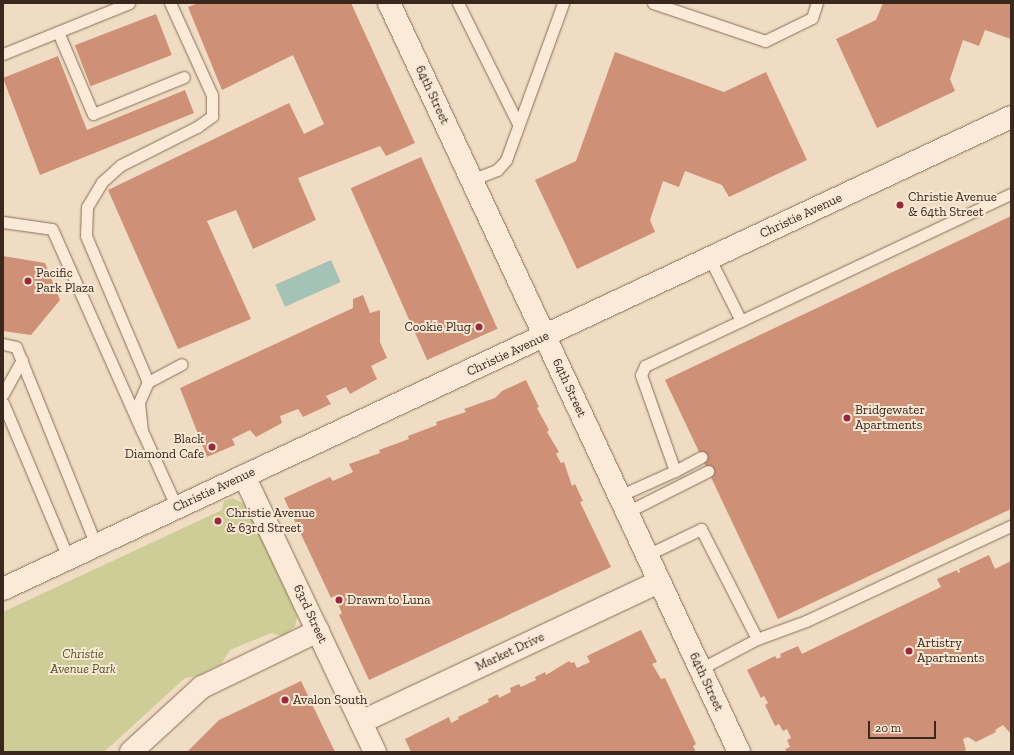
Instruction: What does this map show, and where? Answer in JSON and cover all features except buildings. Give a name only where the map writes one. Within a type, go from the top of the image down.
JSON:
[{"type":"street","name":"64th Street","points":[[389,3],[739,752]]},
{"type":"street","name":"Christie Avenue","points":[[3,588],[710,259],[1011,117]]},
{"type":"street","name":"63rd Street","points":[[244,476],[376,752]]},
{"type":"street","name":"Market Drive","points":[[361,722],[659,582]]},
{"type":"street","points":[[131,752],[202,687],[318,631]]},
{"type":"lane","points":[[3,54],[129,3]]},
{"type":"lane","points":[[148,382],[86,236],[87,207],[102,182],[121,165],[197,127],[212,116],[212,95],[170,3]]},
{"type":"lane","points":[[458,3],[518,124]]},
{"type":"lane","points":[[471,180],[497,170],[506,160],[563,3]]},
{"type":"lane","points":[[653,3],[765,41],[812,18],[817,3]]},
{"type":"lane","points":[[58,32],[93,114],[184,77]]},
{"type":"lane","points":[[675,471],[641,376],[645,366],[1011,194]]},
{"type":"lane","points":[[3,222],[52,229],[176,508]]},
{"type":"lane","points":[[710,259],[741,321]]},
{"type":"lane","points":[[3,344],[16,346],[96,545]]},
{"type":"lane","points":[[3,394],[22,360]]},
{"type":"lane","points":[[142,431],[139,402],[148,382],[182,364]]},
{"type":"lane","points":[[3,403],[68,558]]},
{"type":"lane","points":[[623,504],[675,471],[701,457]]},
{"type":"lane","points":[[623,504],[708,471]]},
{"type":"lane","points":[[700,669],[757,639],[806,621],[1011,526]]},
{"type":"lane","points":[[646,555],[702,529],[757,639]]},
{"type":"green space","name":"Christie Avenue Park","points":[[232,498],[243,503],[249,511],[297,616],[295,627],[283,636],[271,633],[230,650],[221,664],[197,676],[185,678],[104,752],[3,752],[3,612],[222,510],[224,501]]},
{"type":"shaded area","points":[[331,260],[341,282],[285,307],[275,285]]},
{"type":"place","name":"Christie Avenue & 64th Street","points":[[900,205]]},
{"type":"place","name":"Pacific Park Plaza","points":[[28,281]]},
{"type":"place","name":"Cookie Plug","points":[[479,327]]},
{"type":"place","name":"Bridgewater Apartments","points":[[847,418]]},
{"type":"place","name":"Black Diamond Cafe","points":[[212,447]]},
{"type":"place","name":"Christie Avenue & 63rd Street","points":[[218,521]]},
{"type":"place","name":"Drawn to Luna","points":[[339,600]]},
{"type":"place","name":"Artistry Apartments","points":[[909,651]]},
{"type":"place","name":"Avalon South","points":[[285,700]]}]
